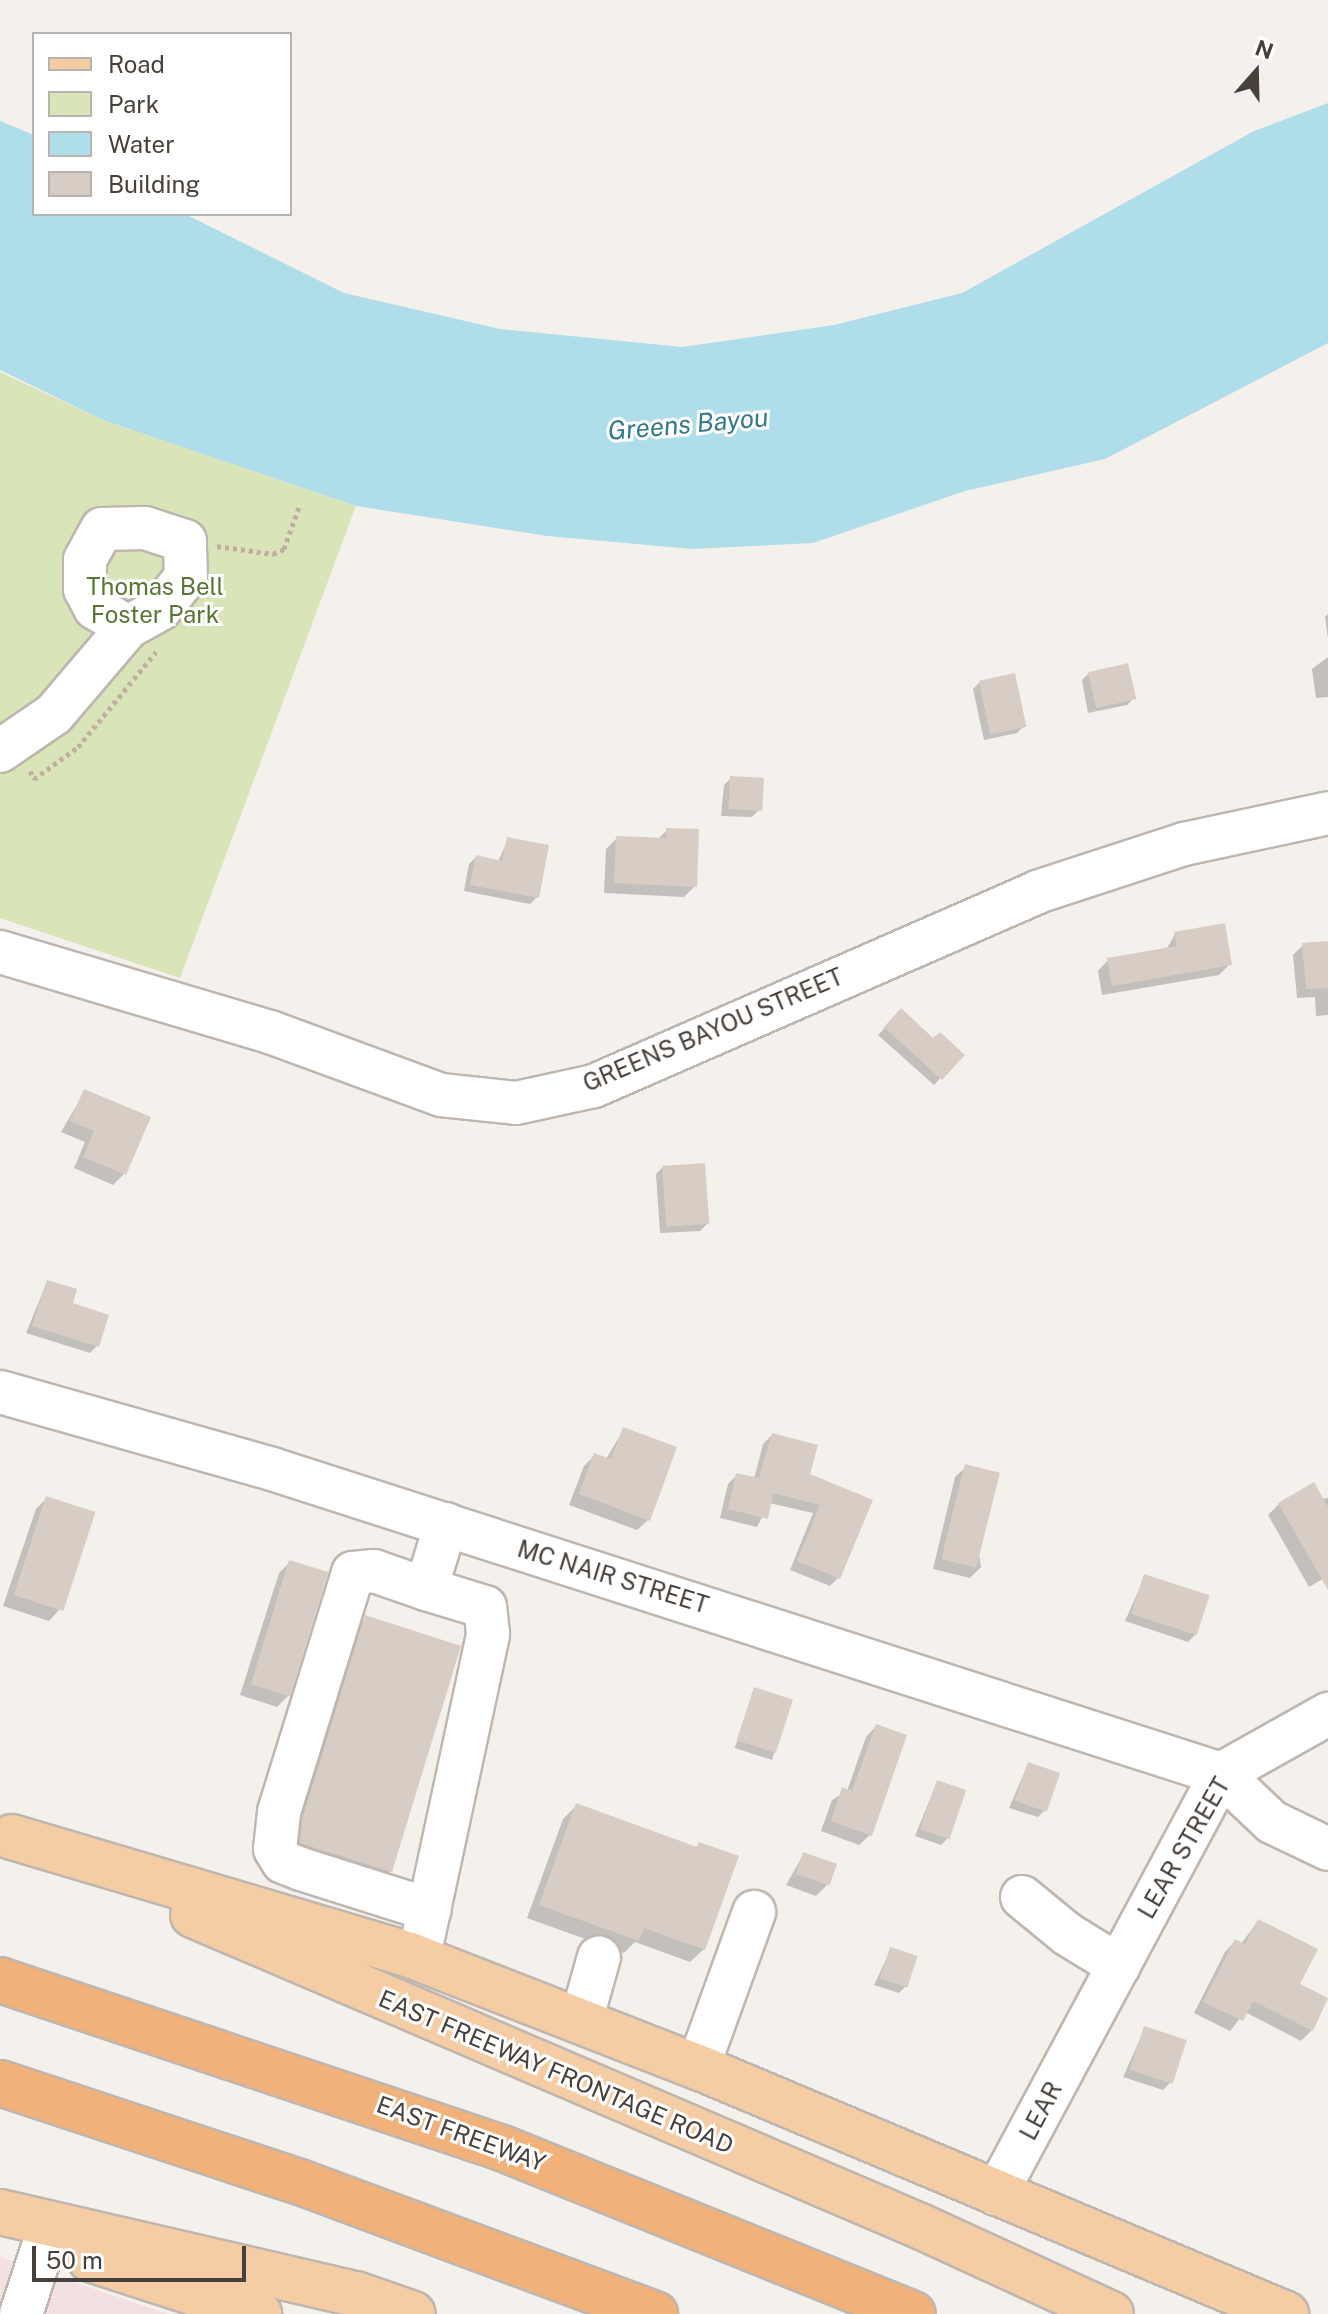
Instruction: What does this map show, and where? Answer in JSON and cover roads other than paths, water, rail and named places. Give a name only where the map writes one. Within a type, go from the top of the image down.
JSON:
[{"type":"highway","name":"EAST FREEWAY","points":[[0,1980],[502,2148],[913,2314]]},
{"type":"highway","points":[[0,2083],[176,2139],[487,2248],[655,2314]]},
{"type":"highway","points":[[0,2107],[176,2139]]},
{"type":"main road","points":[[6,1835],[418,1959],[698,2067],[1286,2314]]},
{"type":"main road","name":"EAST FREEWAY FRONTAGE ROAD","points":[[6,1835],[922,2227],[1111,2314]]},
{"type":"main road","points":[[0,2212],[356,2294],[413,2314]]},
{"type":"main road","points":[[0,2229],[215,2307],[259,2314]]},
{"type":"street","points":[[2,747],[54,714],[128,627]]},
{"type":"street","name":"GREENS BAYOU STREET","points":[[0,952],[270,1032],[441,1095],[516,1103],[594,1086],[1037,892],[1184,844],[1328,813]]},
{"type":"street","name":"MC NAIR STREET","points":[[0,1392],[446,1524],[1221,1774]]},
{"type":"street","points":[[426,1589],[446,1524]]},
{"type":"street","points":[[418,1959],[430,1910],[441,1837],[472,1723],[488,1619],[485,1607],[374,1571],[353,1573],[279,1812],[275,1849],[283,1862],[430,1910]]},
{"type":"street","name":"LEAR STREET","points":[[1086,2027],[1221,1774],[1328,1714]]},
{"type":"street","points":[[1221,1774],[1272,1822],[1328,1849]]},
{"type":"street","points":[[1022,1897],[1067,1934],[1119,1966]]},
{"type":"street","points":[[698,2067],[754,1912]]},
{"type":"street","points":[[581,2021],[599,1957]]},
{"type":"street","name":"LEAR","points":[[996,2194],[1086,2027]]},
{"type":"street","points":[[21,2314],[44,2244]]},
{"type":"water","name":"Greens Bayou","points":[[1328,103],[1328,343],[1105,459],[965,491],[813,543],[692,549],[547,536],[356,506],[103,420],[0,370],[0,121],[32,134],[32,216],[189,216],[344,293],[500,329],[682,347],[834,325],[962,293],[1254,131]]},
{"type":"park label","name":"Thomas Bell Foster Park","points":[[155,601]]}]
